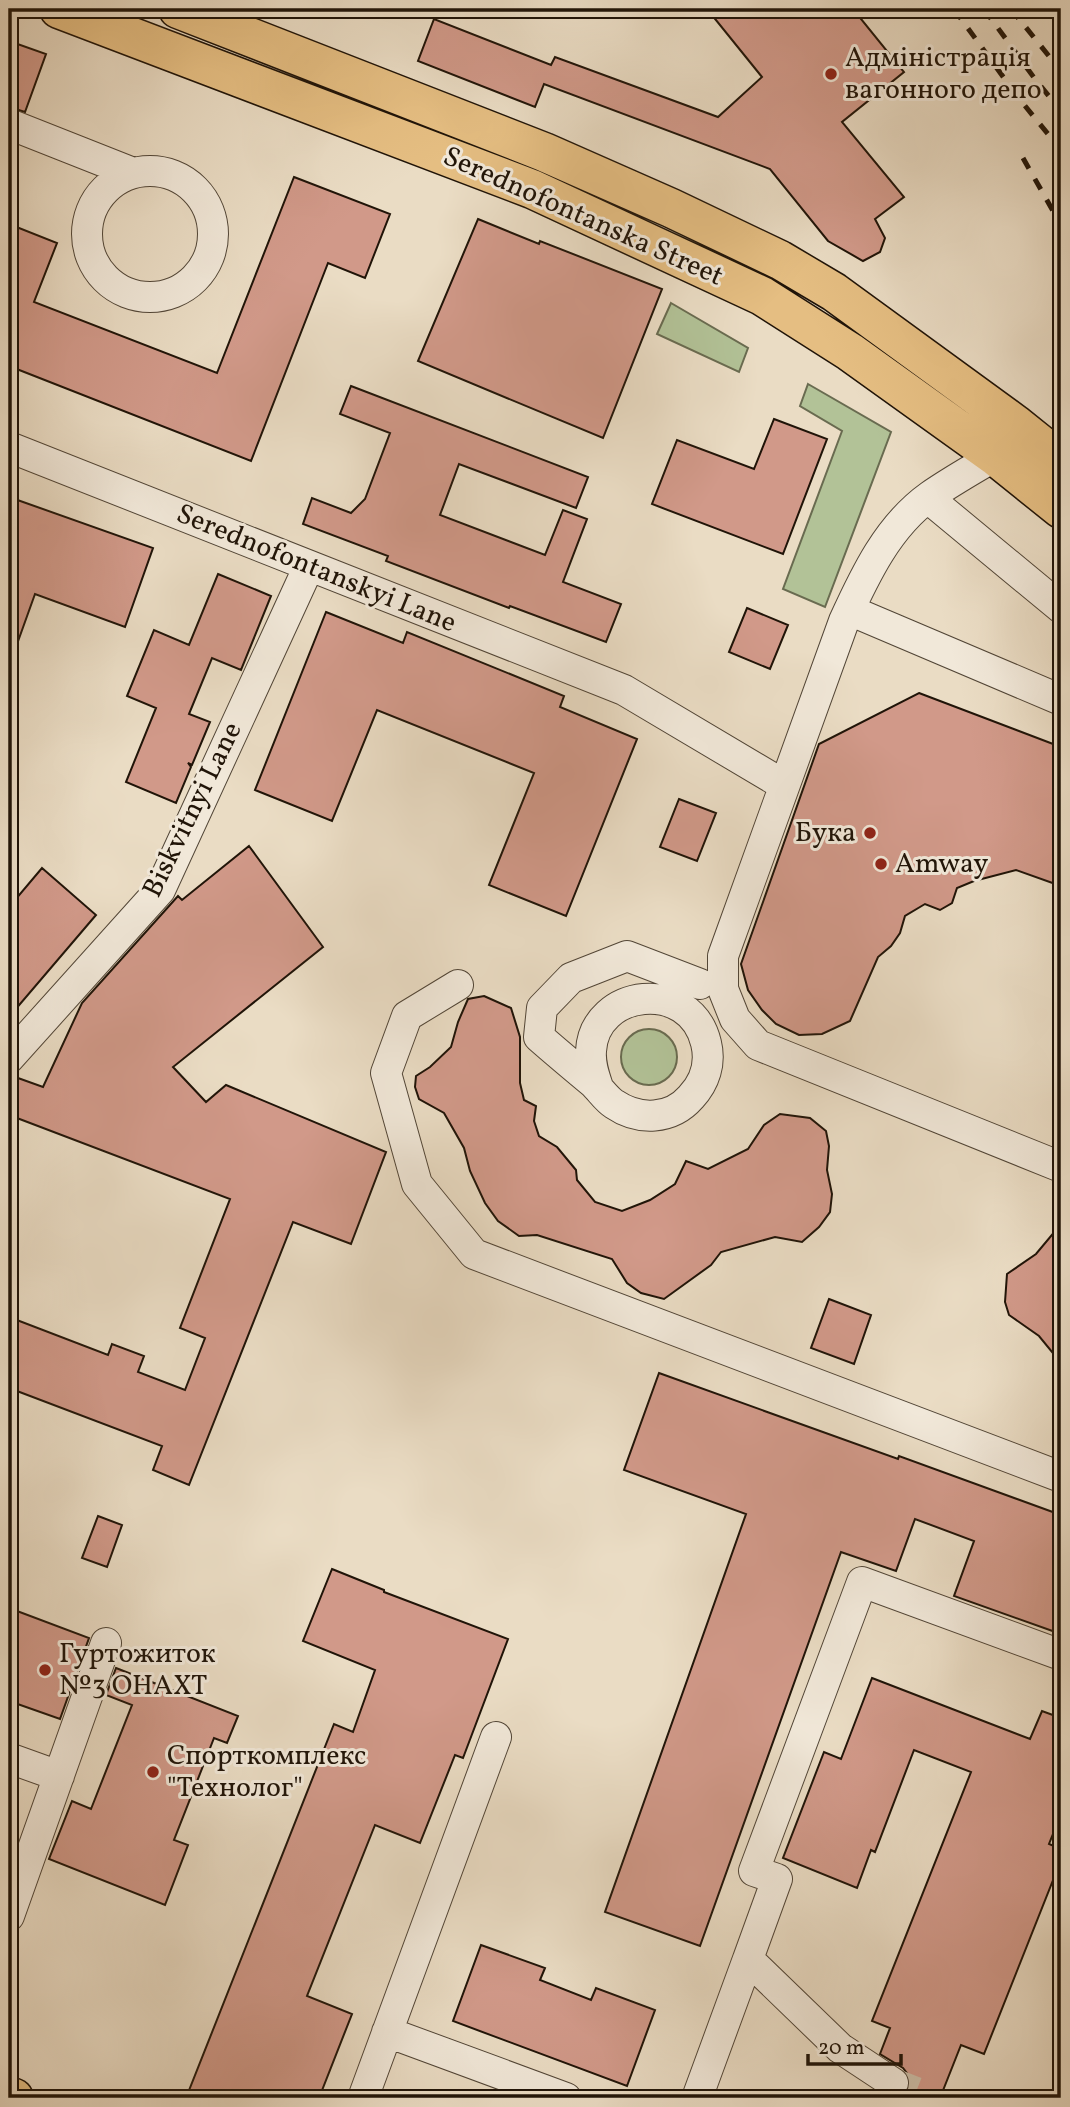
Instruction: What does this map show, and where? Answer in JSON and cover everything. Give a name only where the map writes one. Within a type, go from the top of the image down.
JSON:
[{"type":"main road","name":"Serednofontanska Street","points":[[59,9],[533,189],[762,296],[812,327],[995,456],[1061,509]]},
{"type":"main road","name":"Serednofontanska Street","points":[[178,9],[544,152],[780,260],[834,292],[1015,424],[1061,461]]},
{"type":"main road","points":[[9,2096],[15,2098]]},
{"type":"street","points":[[9,124],[133,173],[153,171],[172,175],[191,186],[205,203],[212,224],[212,246],[204,267],[190,283],[171,294],[149,298],[128,294],[111,284],[97,270],[89,251],[87,232],[91,212],[101,195],[115,181],[133,173]]},
{"type":"street","name":"Serednofontanskyi Lane","points":[[9,447],[624,690],[784,785]]},
{"type":"street","points":[[661,999],[712,979],[723,956],[849,610],[867,572],[894,530],[928,498],[995,456]]},
{"type":"street","points":[[928,498],[1061,608]]},
{"type":"street","name":"Biskvitnyi Lane","points":[[9,1058],[160,890],[309,566]]},
{"type":"street","points":[[849,610],[1061,700]]},
{"type":"street","points":[[598,1087],[591,1069],[590,1049],[597,1030],[608,1014],[624,1004],[642,998],[661,999],[679,1006],[694,1018],[704,1034],[708,1052],[706,1071],[699,1089],[685,1104],[668,1113],[648,1116],[628,1113],[611,1103],[598,1087],[539,1037],[542,1008],[571,978],[627,956],[712,979],[723,989],[735,1019],[758,1045],[1061,1167]]},
{"type":"street","points":[[458,985],[407,1016],[386,1073],[417,1184],[474,1254],[1061,1477]]},
{"type":"street","points":[[697,2098],[777,1879],[754,1871],[862,1582],[1061,1655]]},
{"type":"street","points":[[9,1916],[106,1643]]},
{"type":"street","points":[[363,2098],[496,1737]]},
{"type":"street","points":[[9,1758],[59,1776]]},
{"type":"street","points":[[748,1959],[840,2048],[893,2083]]},
{"type":"street","points":[[387,2032],[566,2098]]},
{"type":"green space","points":[[671,303],[748,348],[739,372],[657,334]]},
{"type":"green space","points":[[808,384],[891,432],[825,607],[783,589],[842,431],[800,406]]},
{"type":"green space","points":[[643,1029],[655,1029],[665,1033],[673,1041],[677,1057],[673,1073],[665,1081],[655,1085],[643,1085],[633,1081],[625,1073],[621,1063],[621,1051],[625,1041],[633,1033]]},
{"type":"building","points":[[707,9],[853,9],[904,72],[842,122],[904,197],[875,219],[885,238],[880,252],[863,261],[828,241],[770,169],[544,84],[535,107],[418,61],[434,19],[551,65],[555,57],[718,117],[762,77]]},
{"type":"building","points":[[9,41],[46,54],[25,112],[9,107]]},
{"type":"building","points":[[294,177],[390,214],[365,278],[328,263],[251,461],[9,366],[9,224],[57,243],[34,302],[217,373]]},
{"type":"building","points":[[478,219],[662,289],[603,438],[418,361]]},
{"type":"building","points":[[351,386],[588,477],[576,508],[459,464],[440,515],[545,555],[563,510],[587,519],[563,582],[621,604],[606,642],[386,561],[388,556],[303,524],[312,498],[351,513],[365,499],[390,433],[340,414]]},
{"type":"building","points":[[774,419],[827,439],[783,554],[652,504],[677,440],[754,469]]},
{"type":"building","points":[[9,497],[153,548],[125,627],[35,594],[12,658],[9,658]]},
{"type":"building","points":[[218,574],[271,596],[241,670],[212,658],[189,714],[210,722],[192,765],[188,763],[191,767],[176,803],[126,782],[156,708],[127,696],[154,630],[189,645]]},
{"type":"building","points":[[747,608],[788,625],[770,669],[729,652]]},
{"type":"building","points":[[326,612],[403,643],[407,632],[564,696],[560,707],[637,739],[566,916],[489,885],[534,773],[377,710],[332,821],[255,790]]},
{"type":"building","points":[[919,693],[1061,747],[1061,886],[1016,870],[957,888],[952,903],[940,910],[925,904],[905,916],[900,933],[891,946],[878,957],[850,1021],[822,1034],[799,1035],[776,1024],[762,1010],[748,990],[741,964],[819,744]]},
{"type":"building","points":[[679,799],[716,813],[697,861],[660,847]]},
{"type":"building","points":[[249,846],[323,947],[173,1067],[206,1102],[226,1085],[386,1152],[351,1244],[293,1222],[189,1485],[153,1470],[162,1446],[9,1388],[9,1317],[108,1355],[112,1344],[144,1356],[138,1372],[185,1390],[205,1338],[180,1328],[230,1199],[9,1115],[9,1092],[18,1078],[43,1087],[82,1003],[178,896],[182,900]]},
{"type":"building","points":[[42,868],[96,915],[9,1017],[9,907]]},
{"type":"building","points":[[484,996],[511,1008],[520,1037],[520,1083],[524,1100],[536,1106],[534,1121],[539,1136],[557,1147],[576,1170],[577,1180],[595,1202],[622,1211],[650,1200],[675,1184],[686,1161],[708,1169],[748,1149],[764,1125],[780,1114],[810,1118],[826,1131],[829,1146],[827,1170],[832,1194],[830,1212],[819,1227],[802,1242],[775,1237],[721,1252],[711,1265],[664,1299],[641,1293],[627,1283],[612,1259],[537,1235],[519,1236],[498,1221],[485,1203],[470,1171],[464,1148],[444,1113],[419,1099],[415,1087],[416,1076],[451,1047],[468,999]]},
{"type":"building","points":[[1061,1224],[1061,1363],[1039,1336],[1009,1315],[1005,1302],[1007,1274],[1036,1254]]},
{"type":"building","points":[[829,1299],[871,1315],[854,1364],[811,1348]]},
{"type":"building","points":[[659,1373],[1061,1515],[1061,1634],[954,1596],[974,1541],[915,1519],[896,1571],[841,1552],[700,1946],[605,1912],[746,1514],[624,1470]]},
{"type":"building","points":[[98,1516],[122,1525],[107,1567],[82,1558]]},
{"type":"building","points":[[332,1569],[384,1592],[508,1639],[463,1758],[455,1755],[420,1843],[375,1825],[307,1996],[352,2014],[319,2098],[186,2098],[334,1724],[353,1732],[375,1670],[303,1641]]},
{"type":"building","name":"Гуртожиток №3 ОНАХТ","points":[[9,1608],[89,1638],[60,1719],[9,1701]]},
{"type":"building","name":"Спорткомплекс \"Технолог\"","points":[[116,1668],[238,1716],[227,1743],[214,1738],[174,1840],[188,1845],[165,1905],[49,1859],[72,1801],[91,1809],[132,1705],[106,1695]]},
{"type":"building","points":[[872,1678],[1030,1739],[1042,1711],[1061,1718],[1061,1814],[1049,1844],[1061,1849],[1061,1860],[984,2054],[961,2045],[940,2098],[901,2098],[908,2092],[909,2076],[903,2068],[880,2054],[890,2028],[872,2021],[971,1772],[914,1750],[875,1852],[871,1850],[857,1888],[783,1858],[824,1752],[841,1759]]},
{"type":"building","points":[[481,1945],[545,1968],[540,1980],[591,2000],[596,1988],[655,2010],[627,2086],[453,2021]]},
{"type":"tunnel","points":[[893,2083],[916,2092]]},
{"type":"railway","points":[[954,9],[1017,96],[1061,150]]},
{"type":"railway","points":[[984,9],[1061,111]]},
{"type":"railway","points":[[1011,9],[1061,71]]},
{"type":"railway","points":[[1023,158],[1061,225]]},
{"type":"place","name":"Адміністрація вагонного депо","points":[[831,74]]},
{"type":"place","name":"Бука","points":[[870,833]]},
{"type":"place","name":"Amway","points":[[881,864]]},
{"type":"place","name":"Гуртожиток №3 ОНАХТ","points":[[45,1670]]},
{"type":"place","name":"Спорткомплекс \"Технолог\"","points":[[153,1772]]}]
